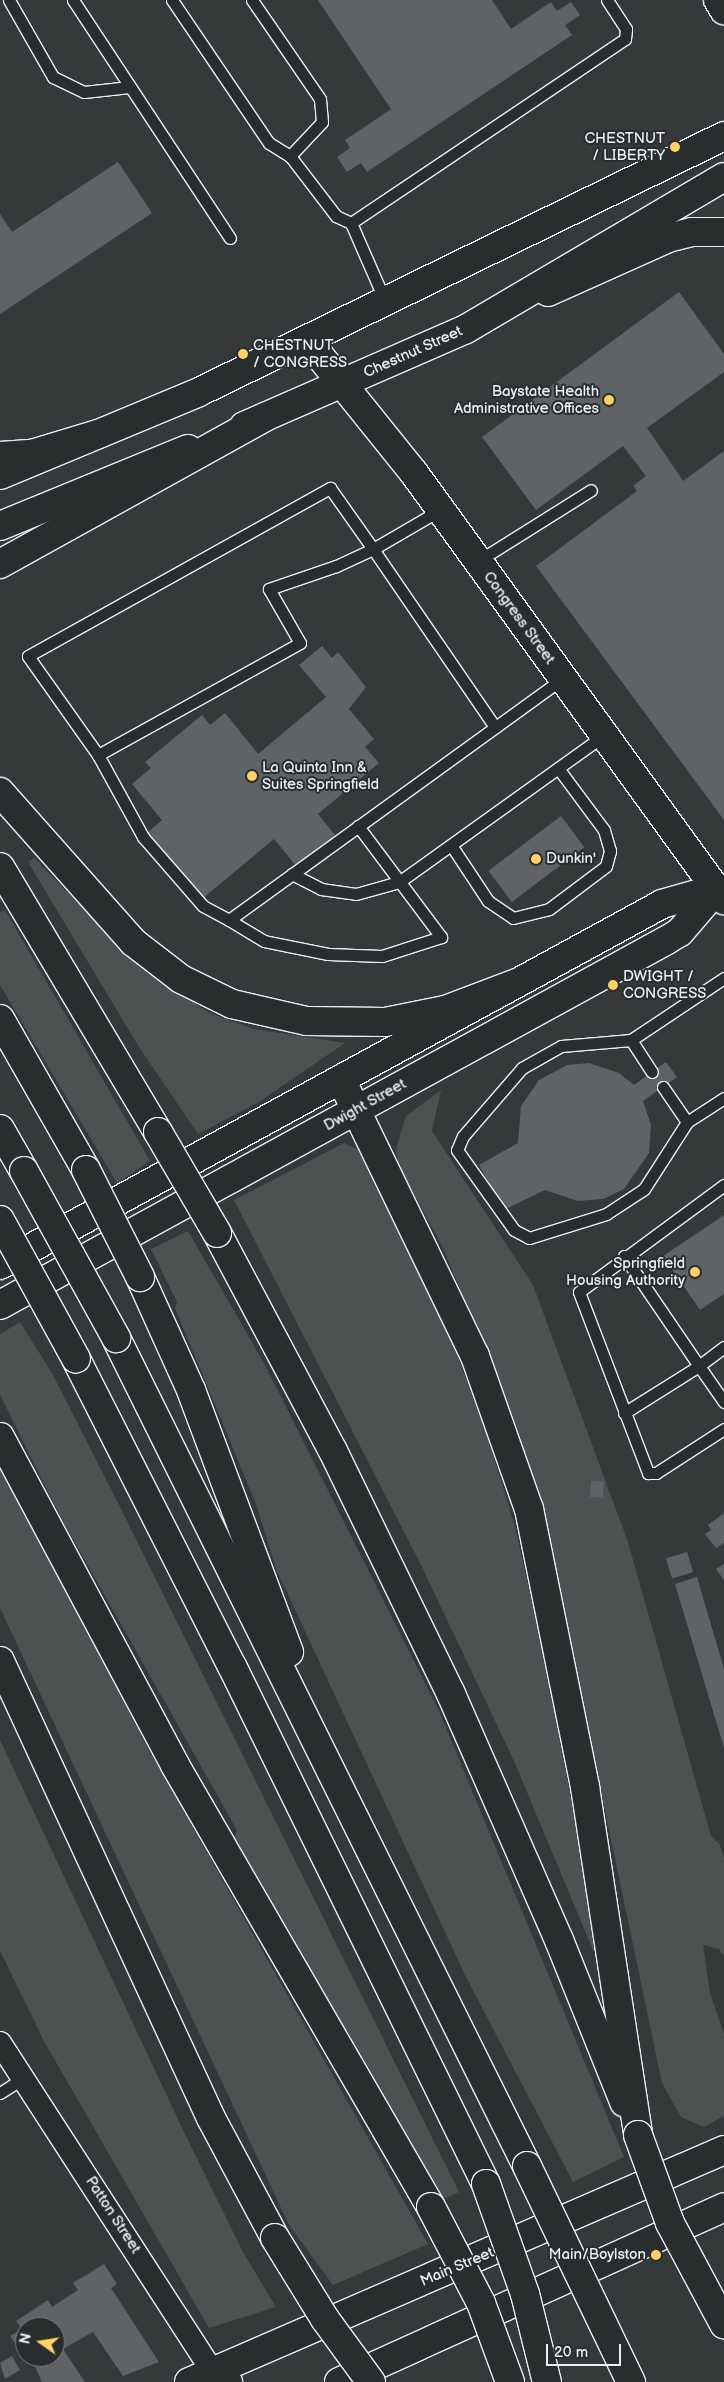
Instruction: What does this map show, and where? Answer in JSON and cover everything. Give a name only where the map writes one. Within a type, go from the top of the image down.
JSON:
[{"type":"main road","points":[[718,0],[724,10]]},
{"type":"main road","points":[[0,475],[98,434],[307,340],[724,136]]},
{"type":"main road","name":"Chestnut Street","points":[[0,526],[265,417],[466,328],[724,177]]},
{"type":"main road","points":[[466,328],[668,238],[692,232],[724,232]]},
{"type":"main road","name":"Congress Street","points":[[307,340],[344,383],[440,510],[721,892]]},
{"type":"main road","points":[[0,564],[265,417]]},
{"type":"main road","points":[[0,456],[32,454],[98,434]]},
{"type":"main road","points":[[0,792],[133,942],[181,979],[232,1004],[308,1021],[385,1022],[446,1010],[519,982]]},
{"type":"main road","points":[[0,867],[217,1234],[333,1451],[447,1685],[559,1940],[638,2135],[670,2223],[724,2324]]},
{"type":"main road","points":[[0,1265],[662,904],[721,892]]},
{"type":"main road","name":"Dwight Street","points":[[0,1304],[680,932],[721,892]]},
{"type":"main road","points":[[0,1019],[86,1170],[176,1352],[264,1576],[310,1725]]},
{"type":"main road","points":[[341,1079],[475,1356],[529,1509],[585,1786],[638,2135]]},
{"type":"main road","points":[[0,1130],[116,1338],[310,1725],[631,2382]]},
{"type":"main road","points":[[0,1220],[76,1359],[237,1675],[486,2184],[525,2294],[547,2382]]},
{"type":"main road","points":[[0,1437],[166,1750],[431,2208],[474,2288],[510,2382]]},
{"type":"main road","points":[[0,1661],[208,2110],[275,2238],[325,2319],[372,2382]]},
{"type":"main road","points":[[0,1691],[65,1802]]},
{"type":"main road","name":"Main Street","points":[[211,2379],[724,2150]]},
{"type":"main road","points":[[339,2382],[724,2207]]},
{"type":"street","name":"Patton Street","points":[[0,2043],[211,2379]]},
{"type":"lane","points":[[9,0],[53,78],[84,92],[130,87]]},
{"type":"lane","points":[[73,0],[230,238]]},
{"type":"lane","points":[[172,0],[269,142],[290,156],[336,216],[351,223],[386,302]]},
{"type":"lane","points":[[252,0],[320,100],[322,122],[290,156]]},
{"type":"lane","points":[[351,223],[625,40],[626,29],[607,0]]},
{"type":"lane","points":[[358,826],[441,937],[382,956],[328,954],[264,940],[203,906],[143,837],[98,755],[28,656],[330,488],[495,727]]},
{"type":"lane","points":[[478,561],[591,490]]},
{"type":"lane","points":[[98,755],[300,644],[269,589],[372,549],[440,510]]},
{"type":"lane","points":[[229,920],[563,678]]},
{"type":"lane","points":[[292,874],[321,888],[356,894],[400,882],[604,735]]},
{"type":"lane","points":[[451,845],[488,901],[513,918],[549,909],[606,866],[610,850],[604,830],[558,768]]},
{"type":"lane","points":[[724,978],[631,1040],[562,1046],[522,1068],[463,1136],[457,1150],[460,1157],[514,1230],[529,1238],[606,1214],[644,1189],[688,1122],[724,1098]]},
{"type":"lane","points":[[631,1040],[652,1072]]},
{"type":"lane","points":[[663,1087],[688,1122]]},
{"type":"lane","points":[[724,1185],[624,1256],[580,1292],[624,1413],[648,1472],[656,1472],[724,1428]]},
{"type":"lane","points":[[624,1256],[724,1402]]},
{"type":"lane","points":[[624,1413],[699,1366],[724,1347]]},
{"type":"lane","points":[[0,2093],[23,2078]]},
{"type":"shaded area","points":[[34,858],[129,956],[207,1012],[254,1029],[345,1043],[259,1102],[198,1134],[139,1047],[28,862]]},
{"type":"shaded area","points":[[5,910],[150,1161],[117,1183],[0,985],[0,912]]},
{"type":"shaded area","points":[[441,1090],[432,1131],[533,1285],[628,1542],[711,1836],[720,1845],[724,1858],[724,1956],[719,1949],[703,1945],[710,1993],[724,2034],[724,2116],[704,2127],[681,2117],[662,2083],[541,1506],[504,1395],[443,1248],[398,1164],[396,1148],[406,1116]]},
{"type":"shaded area","points":[[344,1143],[357,1149],[386,1201],[446,1325],[487,1435],[515,1527],[539,1633],[600,1949],[593,1950],[514,1761],[421,1565],[234,1200]]},
{"type":"shaded area","points":[[188,1231],[265,1365],[439,1711],[624,2157],[573,2182],[465,1975],[277,1571],[256,1504],[175,1308],[177,1302],[151,1249]]},
{"type":"shaded area","points":[[20,1322],[52,1373],[120,1507],[459,2192],[443,2199],[388,2106],[234,1839],[237,1830],[60,1516],[0,1395],[0,1334]]},
{"type":"shaded area","points":[[0,1465],[149,1750],[428,2244],[333,2285],[289,2225],[0,1608]]},
{"type":"shaded area","points":[[0,1740],[183,2130],[243,2252],[276,2307],[209,2328],[45,2043],[0,1951]]},
{"type":"building","points":[[318,0],[492,0],[511,29],[551,2],[557,11],[571,2],[580,15],[565,25],[572,35],[367,172],[361,163],[347,172],[337,157],[350,148],[345,140],[391,109]]},
{"type":"building","points":[[118,162],[152,213],[0,314],[0,214],[12,232]]},
{"type":"building","points":[[679,292],[724,354],[724,372],[647,428],[683,481],[724,451],[724,820],[536,566],[637,491],[633,486],[646,476],[623,446],[536,510],[482,437]]},
{"type":"building","name":"La Quinta Inn & Suites Springfield","points":[[322,646],[332,658],[338,652],[366,687],[349,709],[374,739],[365,747],[379,763],[318,814],[335,835],[297,867],[274,839],[202,899],[147,833],[162,820],[132,784],[151,768],[145,762],[202,715],[210,725],[225,713],[258,754],[326,697],[299,665]]},
{"type":"building","name":"Dunkin'","points":[[561,816],[584,847],[512,902],[488,871]]},
{"type":"building","points":[[666,1062],[677,1077],[643,1101],[651,1125],[649,1153],[624,1189],[603,1199],[578,1201],[545,1190],[504,1210],[479,1165],[518,1143],[521,1106],[539,1080],[567,1065],[589,1063],[619,1073],[634,1085]]},
{"type":"building","points":[[724,1215],[724,1294],[700,1310],[663,1256]]},
{"type":"building","points":[[591,1481],[604,1482],[603,1498],[590,1497]]},
{"type":"building","points":[[724,1513],[724,1543],[716,1548],[705,1534],[711,1530],[708,1525]]},
{"type":"building","points":[[687,1552],[693,1572],[672,1579],[666,1558]]},
{"type":"building","points":[[724,1564],[724,1580],[716,1569]]},
{"type":"building","points":[[697,1577],[724,1669],[724,1748],[675,1584]]},
{"type":"building","points":[[104,2264],[117,2284],[111,2288],[159,2362],[123,2376],[93,2332],[65,2348],[65,2317],[22,2317],[48,2300],[52,2307],[78,2290],[73,2283]]},
{"type":"building","points":[[15,2333],[15,2343],[10,2336]]},
{"type":"building","points":[[65,2352],[85,2382],[42,2382],[35,2367],[65,2367]]},
{"type":"building","points":[[12,2356],[15,2361],[15,2367],[18,2367],[20,2370],[5,2379],[0,2363]]},
{"type":"place","name":"CHESTNUT / LIBERTY","points":[[675,147]]},
{"type":"place","name":"CHESTNUT / CONGRESS","points":[[243,354]]},
{"type":"place","name":"Baystate Health Administrative Offices","points":[[609,400]]},
{"type":"place","name":"La Quinta Inn & Suites Springfield","points":[[252,776]]},
{"type":"place","name":"Dunkin'","points":[[536,859]]},
{"type":"place","name":"DWIGHT / CONGRESS","points":[[613,985]]},
{"type":"place","name":"Springfield Housing Authority","points":[[695,1272]]},
{"type":"place","name":"Main/Boylston","points":[[656,2255]]}]
